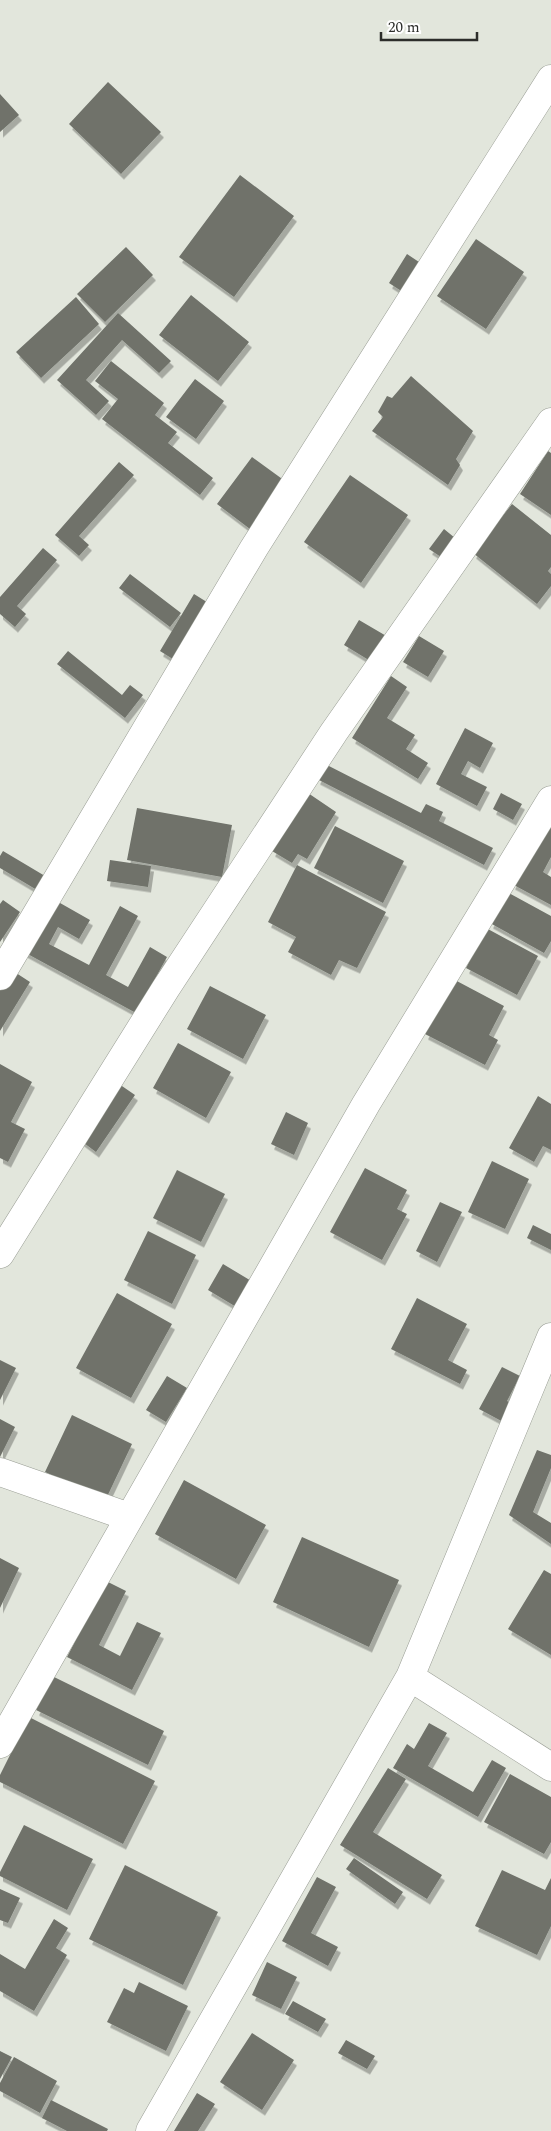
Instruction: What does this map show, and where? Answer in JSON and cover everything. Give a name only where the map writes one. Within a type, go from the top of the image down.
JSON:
[{"type":"street","points":[[3,965],[254,548],[551,79]]},
{"type":"street","points":[[0,1254],[166,988],[328,741],[551,422]]},
{"type":"street","points":[[0,1744],[366,1104],[551,800]]},
{"type":"street","points":[[150,2131],[410,1677],[550,1342]]},
{"type":"street","points":[[0,1472],[129,1517]]},
{"type":"street","points":[[410,1677],[551,1768]]},
{"type":"building","points":[[108,82],[161,132],[121,174],[69,124]]},
{"type":"building","points":[[0,94],[19,115],[0,132]]},
{"type":"building","points":[[240,175],[294,216],[234,297],[179,257]]},
{"type":"building","points":[[476,239],[524,272],[486,329],[437,296]]},
{"type":"building","points":[[126,247],[153,275],[105,322],[77,294]]},
{"type":"building","points":[[407,254],[425,266],[406,294],[389,283]]},
{"type":"building","points":[[191,295],[249,342],[218,381],[159,335]]},
{"type":"building","points":[[76,297],[99,324],[41,378],[16,352]]},
{"type":"building","points":[[118,313],[171,361],[159,373],[122,340],[86,380],[109,401],[96,415],[57,380]]},
{"type":"building","points":[[111,361],[164,403],[155,415],[177,432],[168,443],[213,478],[200,495],[102,419],[118,399],[95,381]]},
{"type":"building","points":[[411,376],[473,431],[456,459],[460,465],[448,485],[372,431],[383,417],[378,412],[387,396],[392,398]]},
{"type":"building","points":[[195,379],[224,401],[196,439],[166,417]]},
{"type":"building","points":[[548,451],[551,453],[551,515],[520,494]]},
{"type":"building","points":[[252,457],[285,481],[250,529],[217,504]]},
{"type":"building","points":[[119,462],[134,475],[79,536],[89,545],[79,556],[55,535]]},
{"type":"building","points":[[350,475],[408,515],[361,583],[304,542]]},
{"type":"building","points":[[512,504],[551,535],[551,567],[548,571],[551,574],[551,586],[537,604],[473,553]]},
{"type":"building","points":[[444,529],[455,538],[441,557],[429,549]]},
{"type":"building","points":[[43,548],[57,560],[17,606],[26,614],[15,627],[0,614],[0,597]]},
{"type":"building","points":[[130,574],[181,613],[170,627],[119,588]]},
{"type":"building","points":[[194,594],[210,604],[176,661],[160,651]]},
{"type":"building","points":[[359,620],[388,637],[372,662],[344,645]]},
{"type":"building","points":[[419,636],[444,651],[428,677],[403,662]]},
{"type":"building","points":[[68,651],[122,695],[130,685],[143,695],[125,718],[57,664]]},
{"type":"building","points":[[391,676],[407,687],[387,718],[415,735],[406,749],[428,763],[418,779],[352,738]]},
{"type":"building","points":[[465,728],[493,743],[480,768],[468,761],[461,774],[487,787],[477,806],[436,784]]},
{"type":"building","points":[[325,764],[421,813],[426,804],[443,812],[439,821],[493,848],[484,865],[317,779]]},
{"type":"building","points":[[308,793],[336,812],[307,859],[298,854],[292,863],[272,851]]},
{"type":"building","points":[[501,793],[522,804],[513,820],[493,809]]},
{"type":"building","points":[[137,808],[232,825],[222,877],[127,860]]},
{"type":"building","points":[[551,813],[551,857],[543,872],[551,877],[551,905],[512,884]]},
{"type":"building","points":[[335,826],[404,861],[383,903],[314,868]]},
{"type":"building","points":[[3,851],[45,876],[37,890],[0,868],[0,856]]},
{"type":"building","points":[[110,860],[151,866],[148,887],[107,881]]},
{"type":"building","points":[[297,865],[386,912],[357,968],[339,960],[331,975],[288,952],[296,937],[268,922]]},
{"type":"building","points":[[507,892],[551,916],[551,941],[544,953],[490,923]]},
{"type":"building","points":[[53,899],[90,920],[79,939],[58,927],[49,944],[89,965],[120,906],[138,916],[106,975],[128,987],[150,947],[167,957],[136,1013],[24,952]]},
{"type":"building","points":[[3,900],[20,912],[0,942],[0,904]]},
{"type":"building","points":[[486,928],[538,956],[517,995],[466,968]]},
{"type":"building","points":[[10,969],[30,982],[0,1031],[0,986]]},
{"type":"building","points":[[453,979],[504,1006],[489,1035],[498,1040],[485,1065],[425,1034]]},
{"type":"building","points":[[210,986],[266,1015],[243,1059],[187,1029]]},
{"type":"building","points":[[178,1043],[231,1072],[206,1118],[153,1088]]},
{"type":"building","points":[[0,1064],[32,1082],[11,1122],[25,1129],[8,1162],[0,1158]]},
{"type":"building","points":[[119,1084],[135,1095],[96,1152],[80,1140]]},
{"type":"building","points":[[538,1096],[551,1104],[551,1150],[543,1146],[534,1162],[509,1148]]},
{"type":"building","points":[[286,1112],[308,1123],[294,1155],[271,1144]]},
{"type":"building","points":[[492,1161],[529,1179],[505,1229],[468,1212]]},
{"type":"building","points":[[365,1168],[407,1190],[397,1209],[407,1214],[382,1260],[330,1232]]},
{"type":"building","points":[[177,1170],[225,1194],[201,1242],[153,1218]]},
{"type":"building","points":[[440,1202],[462,1212],[437,1262],[416,1251]]},
{"type":"building","points":[[533,1225],[551,1234],[551,1250],[527,1238]]},
{"type":"building","points":[[148,1231],[196,1255],[172,1304],[124,1280]]},
{"type":"building","points":[[223,1264],[253,1282],[238,1308],[208,1290]]},
{"type":"building","points":[[117,1293],[172,1324],[131,1398],[76,1368]]},
{"type":"building","points":[[417,1298],[467,1324],[448,1360],[467,1370],[460,1384],[391,1349]]},
{"type":"building","points":[[0,1360],[16,1368],[0,1400]]},
{"type":"building","points":[[502,1367],[520,1376],[507,1401],[516,1406],[507,1424],[479,1409]]},
{"type":"building","points":[[167,1376],[187,1388],[166,1422],[146,1410]]},
{"type":"building","points":[[72,1415],[132,1444],[105,1501],[45,1472]]},
{"type":"building","points":[[0,1419],[15,1427],[0,1457]]},
{"type":"building","points":[[537,1450],[551,1455],[551,1468],[533,1512],[551,1523],[551,1544],[509,1515]]},
{"type":"building","points":[[184,1480],[266,1525],[236,1579],[155,1534]]},
{"type":"building","points":[[302,1537],[399,1580],[369,1647],[273,1602]]},
{"type":"building","points":[[0,1558],[19,1568],[0,1608]]},
{"type":"building","points":[[544,1570],[551,1574],[551,1655],[508,1629]]},
{"type":"building","points":[[106,1581],[126,1591],[99,1645],[120,1656],[137,1622],[161,1633],[132,1690],[67,1657]]},
{"type":"building","points":[[52,1676],[164,1731],[148,1765],[36,1710]]},
{"type":"building","points":[[29,1717],[155,1781],[123,1844],[0,1782],[0,1775]]},
{"type":"building","points":[[429,1723],[447,1733],[428,1766],[473,1792],[492,1760],[506,1768],[478,1817],[393,1768],[407,1744],[414,1749]]},
{"type":"building","points":[[388,1768],[406,1779],[373,1832],[442,1875],[427,1899],[340,1845]]},
{"type":"building","points":[[510,1774],[551,1797],[551,1842],[544,1854],[484,1822]]},
{"type":"building","points":[[24,1825],[93,1859],[67,1910],[0,1876],[0,1872]]},
{"type":"building","points":[[354,1858],[403,1892],[395,1904],[346,1869]]},
{"type":"building","points":[[125,1865],[218,1912],[183,1985],[89,1939]]},
{"type":"building","points":[[502,1870],[545,1890],[551,1878],[551,1926],[537,1955],[475,1926]]},
{"type":"building","points":[[317,1877],[336,1887],[311,1933],[338,1947],[328,1966],[282,1941]]},
{"type":"building","points":[[0,1889],[20,1898],[8,1923],[0,1920]]},
{"type":"building","points":[[54,1919],[68,1928],[56,1948],[67,1955],[34,2011],[0,1991],[0,1954],[25,1969]]},
{"type":"building","points":[[267,1962],[297,1977],[281,2009],[252,1995]]},
{"type":"building","points":[[139,1982],[188,2006],[166,2051],[107,2022],[124,1988],[134,1993]]},
{"type":"building","points":[[293,2001],[326,2019],[318,2032],[285,2014]]},
{"type":"building","points":[[252,2033],[294,2060],[262,2110],[220,2082]]},
{"type":"building","points":[[346,2040],[375,2056],[367,2069],[338,2053]]},
{"type":"building","points":[[0,2051],[12,2057],[0,2079]]},
{"type":"building","points":[[14,2057],[57,2081],[40,2113],[0,2091],[0,2083]]},
{"type":"building","points":[[197,2093],[215,2104],[198,2131],[174,2131]]},
{"type":"building","points":[[51,2100],[108,2129],[107,2131],[67,2131],[42,2118]]}]
